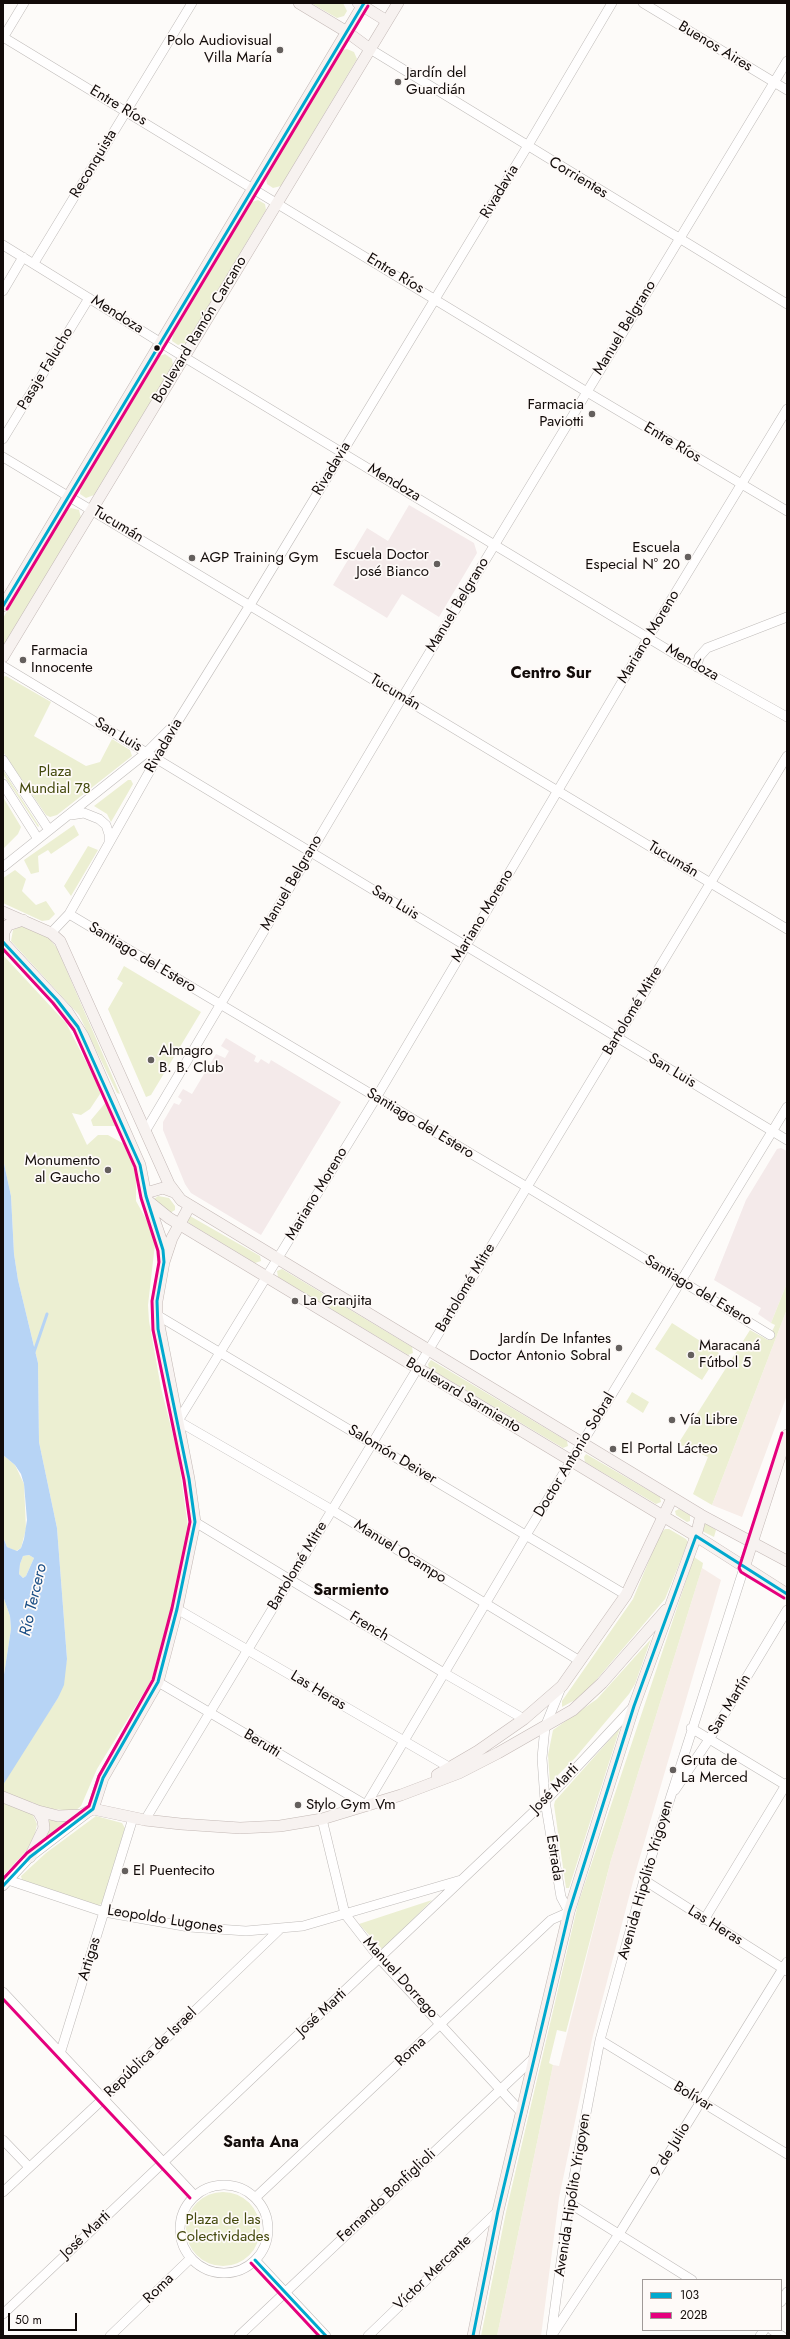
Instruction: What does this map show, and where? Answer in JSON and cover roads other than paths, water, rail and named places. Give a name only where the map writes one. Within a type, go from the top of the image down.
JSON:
[{"type":"main road","points":[[299,3],[347,32],[370,49]]},
{"type":"main road","name":"Boulevard Ramón Carcano","points":[[3,657],[398,3]]},
{"type":"main road","points":[[361,4],[387,21]]},
{"type":"main road","name":"Boulevard Ramón Carcano","points":[[3,606],[68,495],[161,343],[347,32],[361,4]]},
{"type":"main road","points":[[3,912],[51,933],[63,948],[174,1192]]},
{"type":"main road","points":[[23,920],[8,925],[4,932],[3,942],[73,1019],[114,1102],[140,1165],[147,1197],[162,1242],[164,1262]]},
{"type":"main road","points":[[114,1102],[130,1094]]},
{"type":"main road","points":[[147,1197],[163,1188],[174,1192]]},
{"type":"main road","name":"Boulevard Sarmiento","points":[[174,1192],[189,1207],[700,1515],[787,1561]]},
{"type":"main road","name":"Boulevard Sarmiento","points":[[147,1197],[161,1213],[417,1369],[696,1536],[787,1594]]},
{"type":"main road","points":[[93,1808],[103,1778],[158,1682],[177,1609],[195,1522],[189,1479],[157,1315],[157,1301],[164,1262],[179,1224],[189,1207]]},
{"type":"main road","name":"Avenida Hipólito Yrigoyen","points":[[744,1568],[787,1434]]},
{"type":"main road","points":[[455,1770],[524,1719],[562,1686],[626,1595],[662,1516],[672,1498]]},
{"type":"main road","points":[[473,2336],[498,2211],[569,1912],[634,1706],[696,1536],[700,1515]]},
{"type":"main road","points":[[3,1797],[34,1809],[69,1816],[81,1814],[93,1808],[145,1820],[240,1828],[280,1826],[322,1819],[401,1795],[545,1727],[590,1696],[671,1604]]},
{"type":"main road","points":[[30,1857],[44,1828],[43,1820],[34,1809]]},
{"type":"street","points":[[3,37],[24,3]]},
{"type":"street","name":"Reconquista","points":[[34,264],[192,3]]},
{"type":"street","name":"Rivadavia","points":[[51,933],[69,914],[178,721],[436,299],[612,3]]},
{"type":"street","name":"Buenos Aires","points":[[643,3],[787,90]]},
{"type":"street","name":"Entre Ríos","points":[[3,37],[254,188],[587,392],[787,511]]},
{"type":"street","name":"Corrientes","points":[[370,49],[527,147],[787,304]]},
{"type":"street","name":"Manuel Belgrano","points":[[146,1130],[402,698],[787,60]]},
{"type":"street","name":"Mendoza","points":[[3,245],[161,343],[648,638],[787,717]]},
{"type":"street","points":[[3,291],[23,257]]},
{"type":"street","name":"Pasaje Falucho","points":[[3,440],[89,298]]},
{"type":"street","name":"Mariano Moreno","points":[[178,1421],[376,1098],[648,638],[787,410]]},
{"type":"street","name":"Tucumán","points":[[3,457],[787,929]]},
{"type":"street","points":[[697,667],[699,657],[707,648],[787,617]]},
{"type":"street","name":"San Luis","points":[[3,666],[787,1140]]},
{"type":"street","points":[[3,868],[146,753],[178,721]]},
{"type":"street","name":"Bartolomé Mitre","points":[[145,1820],[787,756]]},
{"type":"street","points":[[3,760],[49,830]]},
{"type":"street","points":[[3,784],[38,839]]},
{"type":"street","points":[[66,817],[76,813],[84,813],[99,819],[106,826],[109,834],[109,842]]},
{"type":"street","name":"Santiago del Estero","points":[[69,914],[220,1006],[527,1187],[770,1335]]},
{"type":"street","name":"Doctor Antonio Sobral","points":[[366,1805],[526,1535],[787,1107]]},
{"type":"street","name":"Salomón Deiver","points":[[157,1315],[626,1595]]},
{"type":"street","name":"Manuel Ocampo","points":[[178,1421],[332,1510],[580,1661]]},
{"type":"street","name":"French","points":[[195,1522],[444,1673],[524,1719]]},
{"type":"street","name":"Avenida Hipólito Yrigoyen","points":[[551,2336],[569,2203],[600,2040],[644,1880],[691,1728],[744,1568]]},
{"type":"street","name":"Las Heras","points":[[177,1609],[248,1649],[404,1742],[455,1770]]},
{"type":"street","name":"San Martín","points":[[670,1798],[710,1738],[787,1610]]},
{"type":"street","name":"Berutti","points":[[158,1682],[366,1805]]},
{"type":"street","name":"Estrada","points":[[562,1686],[545,1727],[542,1758],[545,1801],[561,1897],[569,1912]]},
{"type":"street","name":"José Marti","points":[[3,2314],[380,1959],[545,1801],[634,1706]]},
{"type":"street","points":[[691,1728],[787,1784],[704,1920]]},
{"type":"street","points":[[6,1883],[30,1857],[93,1808]]},
{"type":"street","name":"Artigas","points":[[60,2054],[133,1818]]},
{"type":"street","name":"Manuel Dorrego","points":[[322,1819],[345,1914],[380,1959],[442,2024],[522,2113]]},
{"type":"street","name":"Leopoldo Lugones","points":[[6,1883],[104,1912],[197,1928],[246,1931],[303,1926],[463,1879]]},
{"type":"street","name":"Las Heras","points":[[644,1880],[704,1920],[786,1967]]},
{"type":"street","name":"Roma","points":[[255,2198],[551,1920],[569,1912]]},
{"type":"street","name":"República de Israel","points":[[3,2192],[103,2099],[280,1929]]},
{"type":"street","name":"9 de Julio","points":[[551,2336],[619,2234],[786,1967]]},
{"type":"street","points":[[3,1992],[194,2195]]},
{"type":"street","name":"Bolívar","points":[[600,2040],[787,2154]]},
{"type":"street","name":"Fernando Bonfiglioli","points":[[239,2336],[535,2057]]},
{"type":"street","points":[[3,2140],[29,2167]]},
{"type":"street","points":[[220,2184],[239,2187],[255,2198],[262,2207],[268,2229],[262,2251],[255,2260],[241,2270],[224,2273],[203,2268],[191,2258],[182,2244],[180,2223],[187,2203],[194,2195],[211,2186],[220,2184]]},
{"type":"street","points":[[569,2203],[690,2279]]},
{"type":"street","name":"Víctor Mercante","points":[[368,2336],[498,2211]]},
{"type":"street","name":"Roma","points":[[110,2336],[191,2258]]},
{"type":"street","points":[[255,2260],[326,2336]]},
{"type":"water","name":"Río Tercero","points":[[3,1159],[11,1196],[14,1254],[18,1280],[38,1363],[39,1442],[57,1528],[67,1659],[64,1685],[58,1698],[3,1785],[3,1681],[11,1629],[10,1616],[3,1596],[3,1537],[7,1547],[17,1551],[21,1548],[24,1539],[27,1520],[24,1484],[21,1474],[15,1465],[3,1455]],"holes":[[[29,1555],[34,1558],[26,1576],[23,1578],[19,1574],[23,1556]]]},
{"type":"waterway","points":[[34,1352],[47,1314]]},
{"type":"place","name":"Polo Audiovisual Villa María","points":[[280,50]]},
{"type":"place","name":"Jardín del Guardián","points":[[398,82]]},
{"type":"place","name":"Farmacia Paviotti","points":[[592,414]]},
{"type":"place","name":"Escuela Especial Nº 20","points":[[688,557]]},
{"type":"place","name":"AGP Training Gym","points":[[192,558]]},
{"type":"place","name":"Escuela Doctor José Bianco","points":[[437,564]]},
{"type":"place","name":"Farmacia Innocente","points":[[23,660]]},
{"type":"place","name":"Almagro B. B. Club","points":[[151,1060]]},
{"type":"place","name":"Monumento al Gaucho","points":[[108,1170]]},
{"type":"place","name":"La Granjita","points":[[295,1301]]},
{"type":"place","name":"Jardín De Infantes Doctor Antonio Sobral","points":[[619,1348]]},
{"type":"place","name":"Maracaná Fútbol 5","points":[[691,1355]]},
{"type":"place","name":"Vía Libre","points":[[672,1420]]},
{"type":"place","name":"El Portal Lácteo","points":[[613,1449]]},
{"type":"place","name":"Gruta de La Merced","points":[[673,1770]]},
{"type":"place","name":"Stylo Gym Vm","points":[[298,1805]]},
{"type":"place","name":"El Puentecito","points":[[125,1871]]},
{"type":"district","name":"Centro Sur","points":[[551,674]]},
{"type":"district","name":"Sarmiento","points":[[351,1591]]},
{"type":"district","name":"Santa Ana","points":[[261,2143]]},
{"type":"park label","name":"Plaza Mundial 78","points":[[55,780]]},
{"type":"park label","name":"Plaza de las Colectividades","points":[[223,2228]]}]
